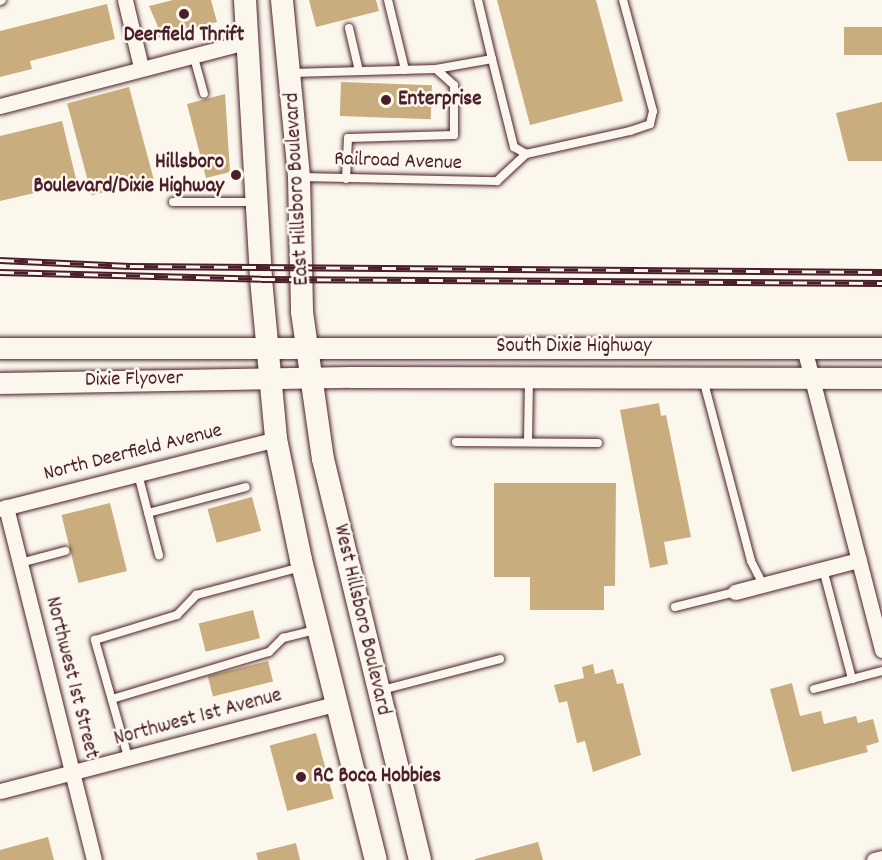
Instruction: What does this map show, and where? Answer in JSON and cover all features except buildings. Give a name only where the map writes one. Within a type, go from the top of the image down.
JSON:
[{"type":"main road","name":"East Hillsboro Boulevard","points":[[245,0],[269,378]]},
{"type":"main road","name":"East Hillsboro Boulevard","points":[[282,0],[291,73],[299,177],[307,347],[311,377]]},
{"type":"main road","name":"South Dixie Highway","points":[[266,347],[882,348]]},
{"type":"main road","name":"Dixie Flyover","points":[[0,348],[266,347]]},
{"type":"main road","name":"West Hillsboro Boulevard","points":[[311,377],[323,459],[420,860]]},
{"type":"main road","name":"South Dixie Highway","points":[[269,378],[882,378]]},
{"type":"main road","name":"Dixie Flyover","points":[[0,383],[269,378]]},
{"type":"main road","name":"West Hillsboro Boulevard","points":[[269,378],[276,439],[302,566],[376,860]]},
{"type":"street","points":[[125,0],[141,67]]},
{"type":"street","points":[[0,105],[193,53],[249,41]]},
{"type":"street","points":[[804,348],[859,560],[877,605],[882,650]]},
{"type":"street","name":"North Deerfield Avenue","points":[[3,508],[276,439]]},
{"type":"street","name":"Northwest 1st Street","points":[[3,508],[20,563],[94,860]]},
{"type":"street","points":[[735,592],[859,560]]},
{"type":"street","name":"Northwest 1st Avenue","points":[[0,791],[337,703]]},
{"type":"street","points":[[874,860],[882,858]]},
{"type":"lane","points":[[388,0],[405,70]]},
{"type":"lane","points":[[478,0],[514,147],[526,154],[650,124],[652,111],[623,0]]},
{"type":"lane","points":[[350,28],[360,71]]},
{"type":"lane","points":[[193,53],[204,94]]},
{"type":"lane","points":[[291,73],[436,69],[492,59]]},
{"type":"lane","points":[[346,179],[348,138],[454,135],[454,85],[436,69]]},
{"type":"lane","name":"Railroad Avenue","points":[[299,177],[497,182],[526,154]]},
{"type":"lane","points":[[172,202],[257,202]]},
{"type":"lane","points":[[528,442],[529,377]]},
{"type":"lane","points":[[702,378],[751,561],[763,585]]},
{"type":"lane","points":[[456,442],[598,443]]},
{"type":"lane","points":[[138,474],[159,555]]},
{"type":"lane","points":[[148,513],[246,487]]},
{"type":"lane","points":[[20,563],[65,551]]},
{"type":"lane","points":[[128,757],[95,640],[177,615],[196,595],[302,566]]},
{"type":"lane","points":[[823,569],[852,679]]},
{"type":"lane","points":[[675,607],[735,592]]},
{"type":"lane","points":[[112,699],[269,652],[283,639],[318,629]]},
{"type":"lane","points":[[378,691],[500,659]]},
{"type":"lane","points":[[814,689],[882,671]]},
{"type":"railway","points":[[0,260],[130,266],[882,272]]},
{"type":"railway","points":[[0,272],[261,279],[882,283]]},
{"type":"place","name":"Deerfield Thrift","points":[[184,14]]},
{"type":"place","name":"Enterprise","points":[[386,100]]},
{"type":"place","name":"Hillsboro Boulevard/Dixie Highway","points":[[236,175]]},
{"type":"place","name":"RC Boca Hobbies","points":[[301,777]]}]
